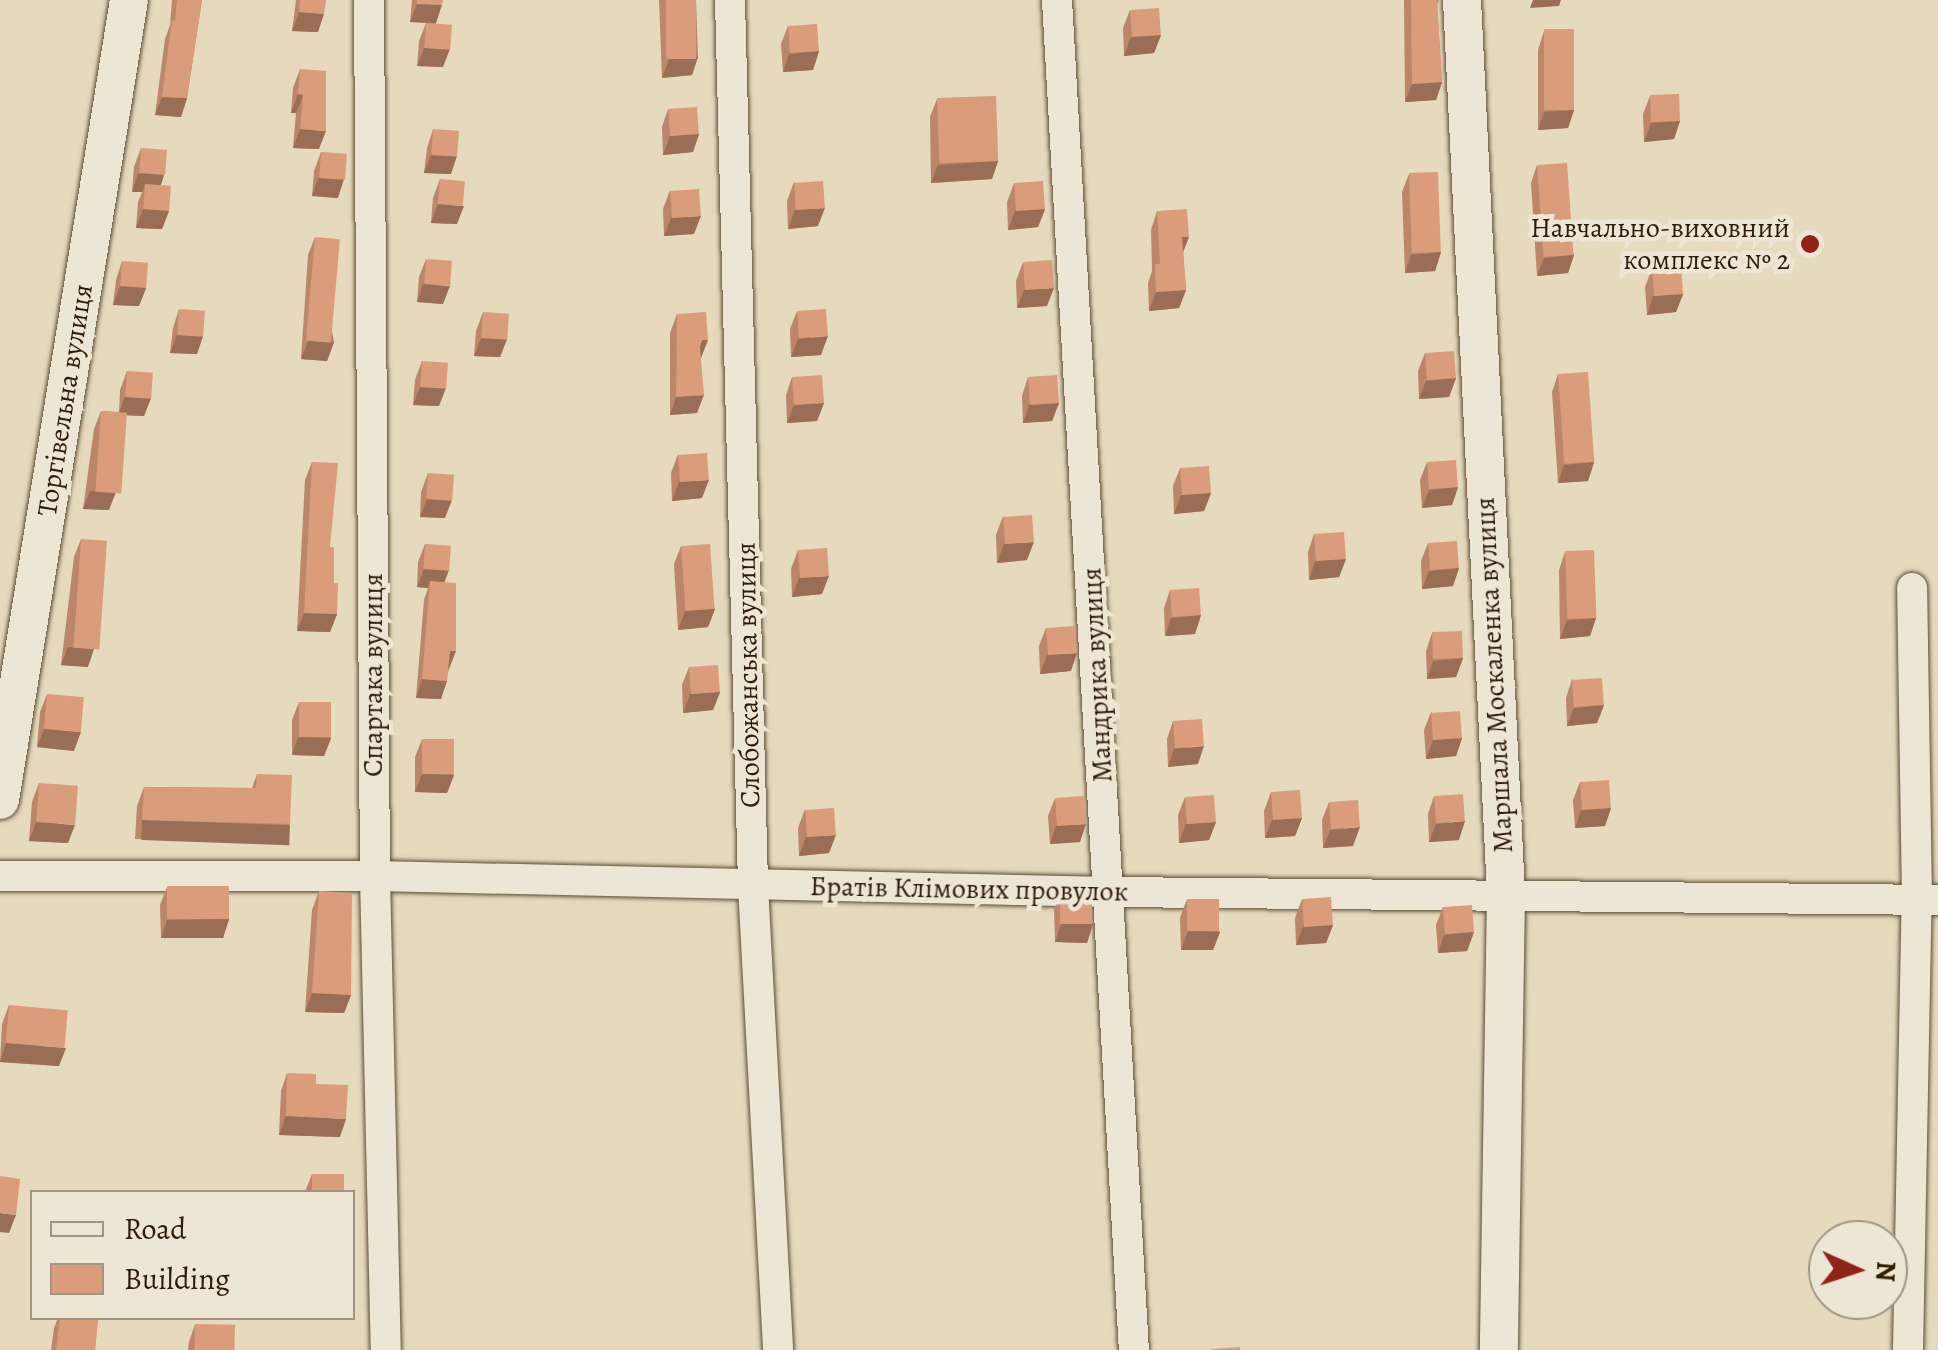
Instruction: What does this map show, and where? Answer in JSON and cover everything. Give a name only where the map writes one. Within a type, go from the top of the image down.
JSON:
[{"type":"street","name":"Торгівельна вулиця","points":[[0,800],[129,0]]},
{"type":"street","name":"Спартака вулиця","points":[[370,0],[375,876],[386,1350]]},
{"type":"street","name":"Слобожанська вулиця","points":[[730,0],[754,886],[778,1350]]},
{"type":"street","name":"Мандрика вулиця","points":[[1058,0],[1134,1350]]},
{"type":"street","name":"Маршала Москаленка вулиця","points":[[1462,0],[1506,894],[1499,1350]]},
{"type":"street","points":[[1908,1350],[1927,899],[1912,588]]},
{"type":"street","name":"Братів Клімових провулок","points":[[0,876],[375,876],[1110,892],[1927,899]]},
{"type":"building","points":[[177,0],[202,0],[187,98],[162,97]]},
{"type":"building","points":[[300,0],[326,0],[324,14],[299,12]]},
{"type":"building","points":[[417,0],[443,0],[442,5],[417,4]]},
{"type":"building","points":[[666,0],[696,0],[696,59],[666,59]]},
{"type":"building","points":[[1411,0],[1437,0],[1442,82],[1412,84]]},
{"type":"building","points":[[1159,8],[1161,35],[1132,37],[1130,10]]},
{"type":"building","points":[[426,23],[452,25],[450,50],[424,48]]},
{"type":"building","points":[[817,24],[819,51],[790,53],[788,26]]},
{"type":"building","points":[[1544,29],[1574,29],[1574,110],[1544,110]]},
{"type":"building","points":[[300,69],[326,71],[326,131],[300,129]]},
{"type":"building","points":[[1679,94],[1680,121],[1651,122],[1650,95]]},
{"type":"building","points":[[996,96],[998,161],[939,163],[937,98]]},
{"type":"building","points":[[697,107],[699,134],[670,136],[668,109]]},
{"type":"building","points":[[433,129],[459,131],[457,157],[431,155]]},
{"type":"building","points":[[141,148],[167,150],[165,175],[139,173]]},
{"type":"building","points":[[321,152],[347,154],[345,180],[319,178]]},
{"type":"building","points":[[1567,163],[1573,255],[1543,257],[1537,165]]},
{"type":"building","points":[[1438,172],[1441,252],[1412,253],[1409,173]]},
{"type":"building","points":[[440,179],[465,181],[463,206],[438,204]]},
{"type":"building","points":[[823,181],[825,208],[796,210],[794,183]]},
{"type":"building","points":[[1043,181],[1045,209],[1016,211],[1014,183]]},
{"type":"building","points":[[145,184],[171,186],[169,211],[143,209]]},
{"type":"building","points":[[699,189],[701,216],[672,218],[670,191]]},
{"type":"building","points":[[1187,209],[1189,237],[1182,237],[1186,290],[1156,292],[1155,264],[1160,264],[1157,211]]},
{"type":"building","points":[[315,237],[340,239],[331,343],[306,341]]},
{"type":"building","points":[[426,259],[452,261],[450,286],[424,284]]},
{"type":"building","points":[[1052,260],[1054,288],[1025,290],[1023,262]]},
{"type":"building","points":[[122,261],[148,263],[146,288],[120,286]]},
{"type":"building","points":[[1681,266],[1683,294],[1654,296],[1652,268]]},
{"type":"building","points":[[179,309],[205,311],[203,337],[177,335]]},
{"type":"building","points":[[826,309],[828,336],[799,338],[797,311]]},
{"type":"building","points":[[483,312],[509,314],[507,340],[481,338]]},
{"type":"building","points":[[706,312],[708,340],[702,340],[700,347],[704,395],[676,397],[677,314]]},
{"type":"building","points":[[1454,351],[1456,378],[1427,380],[1425,353]]},
{"type":"building","points":[[422,361],[448,363],[446,389],[420,387]]},
{"type":"building","points":[[127,371],[153,373],[151,399],[125,397]]},
{"type":"building","points":[[1588,372],[1594,462],[1564,464],[1558,374]]},
{"type":"building","points":[[822,375],[824,403],[794,405],[792,377]]},
{"type":"building","points":[[1057,375],[1059,403],[1030,405],[1028,377]]},
{"type":"building","points":[[101,411],[127,413],[121,494],[95,492]]},
{"type":"building","points":[[707,453],[709,480],[680,482],[678,455]]},
{"type":"building","points":[[1456,460],[1458,487],[1429,489],[1427,462]]},
{"type":"building","points":[[312,462],[338,463],[330,547],[334,547],[334,583],[338,583],[337,614],[304,613]]},
{"type":"building","points":[[1209,466],[1211,493],[1182,495],[1180,468]]},
{"type":"building","points":[[428,473],[454,475],[452,501],[426,499]]},
{"type":"building","points":[[1032,515],[1034,542],[1005,544],[1003,517]]},
{"type":"building","points":[[1344,532],[1346,559],[1316,561],[1314,534]]},
{"type":"building","points":[[81,539],[107,541],[99,650],[73,648]]},
{"type":"building","points":[[1457,541],[1459,568],[1430,570],[1428,543]]},
{"type":"building","points":[[425,544],[451,546],[449,571],[423,569]]},
{"type":"building","points":[[710,544],[715,609],[686,611],[681,546]]},
{"type":"building","points":[[827,548],[829,576],[800,578],[798,550]]},
{"type":"building","points":[[1594,550],[1596,618],[1567,619],[1565,551]]},
{"type":"building","points":[[430,581],[456,583],[456,651],[450,651],[447,681],[422,679]]},
{"type":"building","points":[[1199,588],[1201,615],[1172,617],[1170,590]]},
{"type":"building","points":[[1075,626],[1077,653],[1048,655],[1046,628]]},
{"type":"building","points":[[1462,631],[1463,658],[1433,659],[1432,632]]},
{"type":"building","points":[[718,665],[720,692],[691,694],[689,667]]},
{"type":"building","points":[[1602,678],[1604,705],[1574,707],[1572,680]]},
{"type":"building","points":[[47,694],[84,697],[81,732],[44,729]]},
{"type":"building","points":[[299,702],[331,702],[331,737],[299,737]]},
{"type":"building","points":[[1460,711],[1462,738],[1433,740],[1431,713]]},
{"type":"building","points":[[1202,719],[1204,746],[1175,748],[1173,721]]},
{"type":"building","points":[[422,739],[454,739],[454,774],[422,774]]},
{"type":"building","points":[[257,774],[292,775],[290,824],[142,820],[144,787],[256,788]]},
{"type":"building","points":[[1609,780],[1611,808],[1582,810],[1580,782]]},
{"type":"building","points":[[39,783],[78,786],[75,825],[36,822]]},
{"type":"building","points":[[1300,790],[1302,818],[1273,820],[1271,792]]},
{"type":"building","points":[[1463,794],[1465,821],[1436,823],[1434,796]]},
{"type":"building","points":[[1214,795],[1216,822],[1187,824],[1185,797]]},
{"type":"building","points":[[1084,796],[1086,824],[1057,826],[1055,798]]},
{"type":"building","points":[[1358,800],[1360,827],[1331,829],[1329,802]]},
{"type":"building","points":[[834,808],[836,835],[807,837],[805,810]]},
{"type":"building","points":[[167,886],[229,886],[229,919],[167,919]]},
{"type":"building","points":[[319,891],[352,893],[351,995],[312,993]]},
{"type":"building","points":[[1060,892],[1092,892],[1092,924],[1060,924]]},
{"type":"building","points":[[1331,897],[1333,925],[1304,927],[1302,899]]},
{"type":"building","points":[[1187,899],[1219,899],[1219,931],[1187,931]]},
{"type":"building","points":[[1472,905],[1474,932],[1445,934],[1443,907]]},
{"type":"building","points":[[9,1005],[68,1010],[64,1048],[6,1043]]},
{"type":"building","points":[[287,1073],[316,1074],[316,1084],[348,1085],[346,1119],[286,1116]]},
{"type":"building","points":[[312,1174],[344,1174],[344,1190],[312,1190]]},
{"type":"building","points":[[0,1176],[20,1179],[16,1215],[0,1213]]},
{"type":"building","points":[[60,1320],[98,1320],[95,1350],[56,1350]]},
{"type":"building","points":[[195,1324],[235,1325],[235,1350],[195,1350]]},
{"type":"place","name":"Навчально-виховний комплекс № 2","points":[[1810,244]]}]
